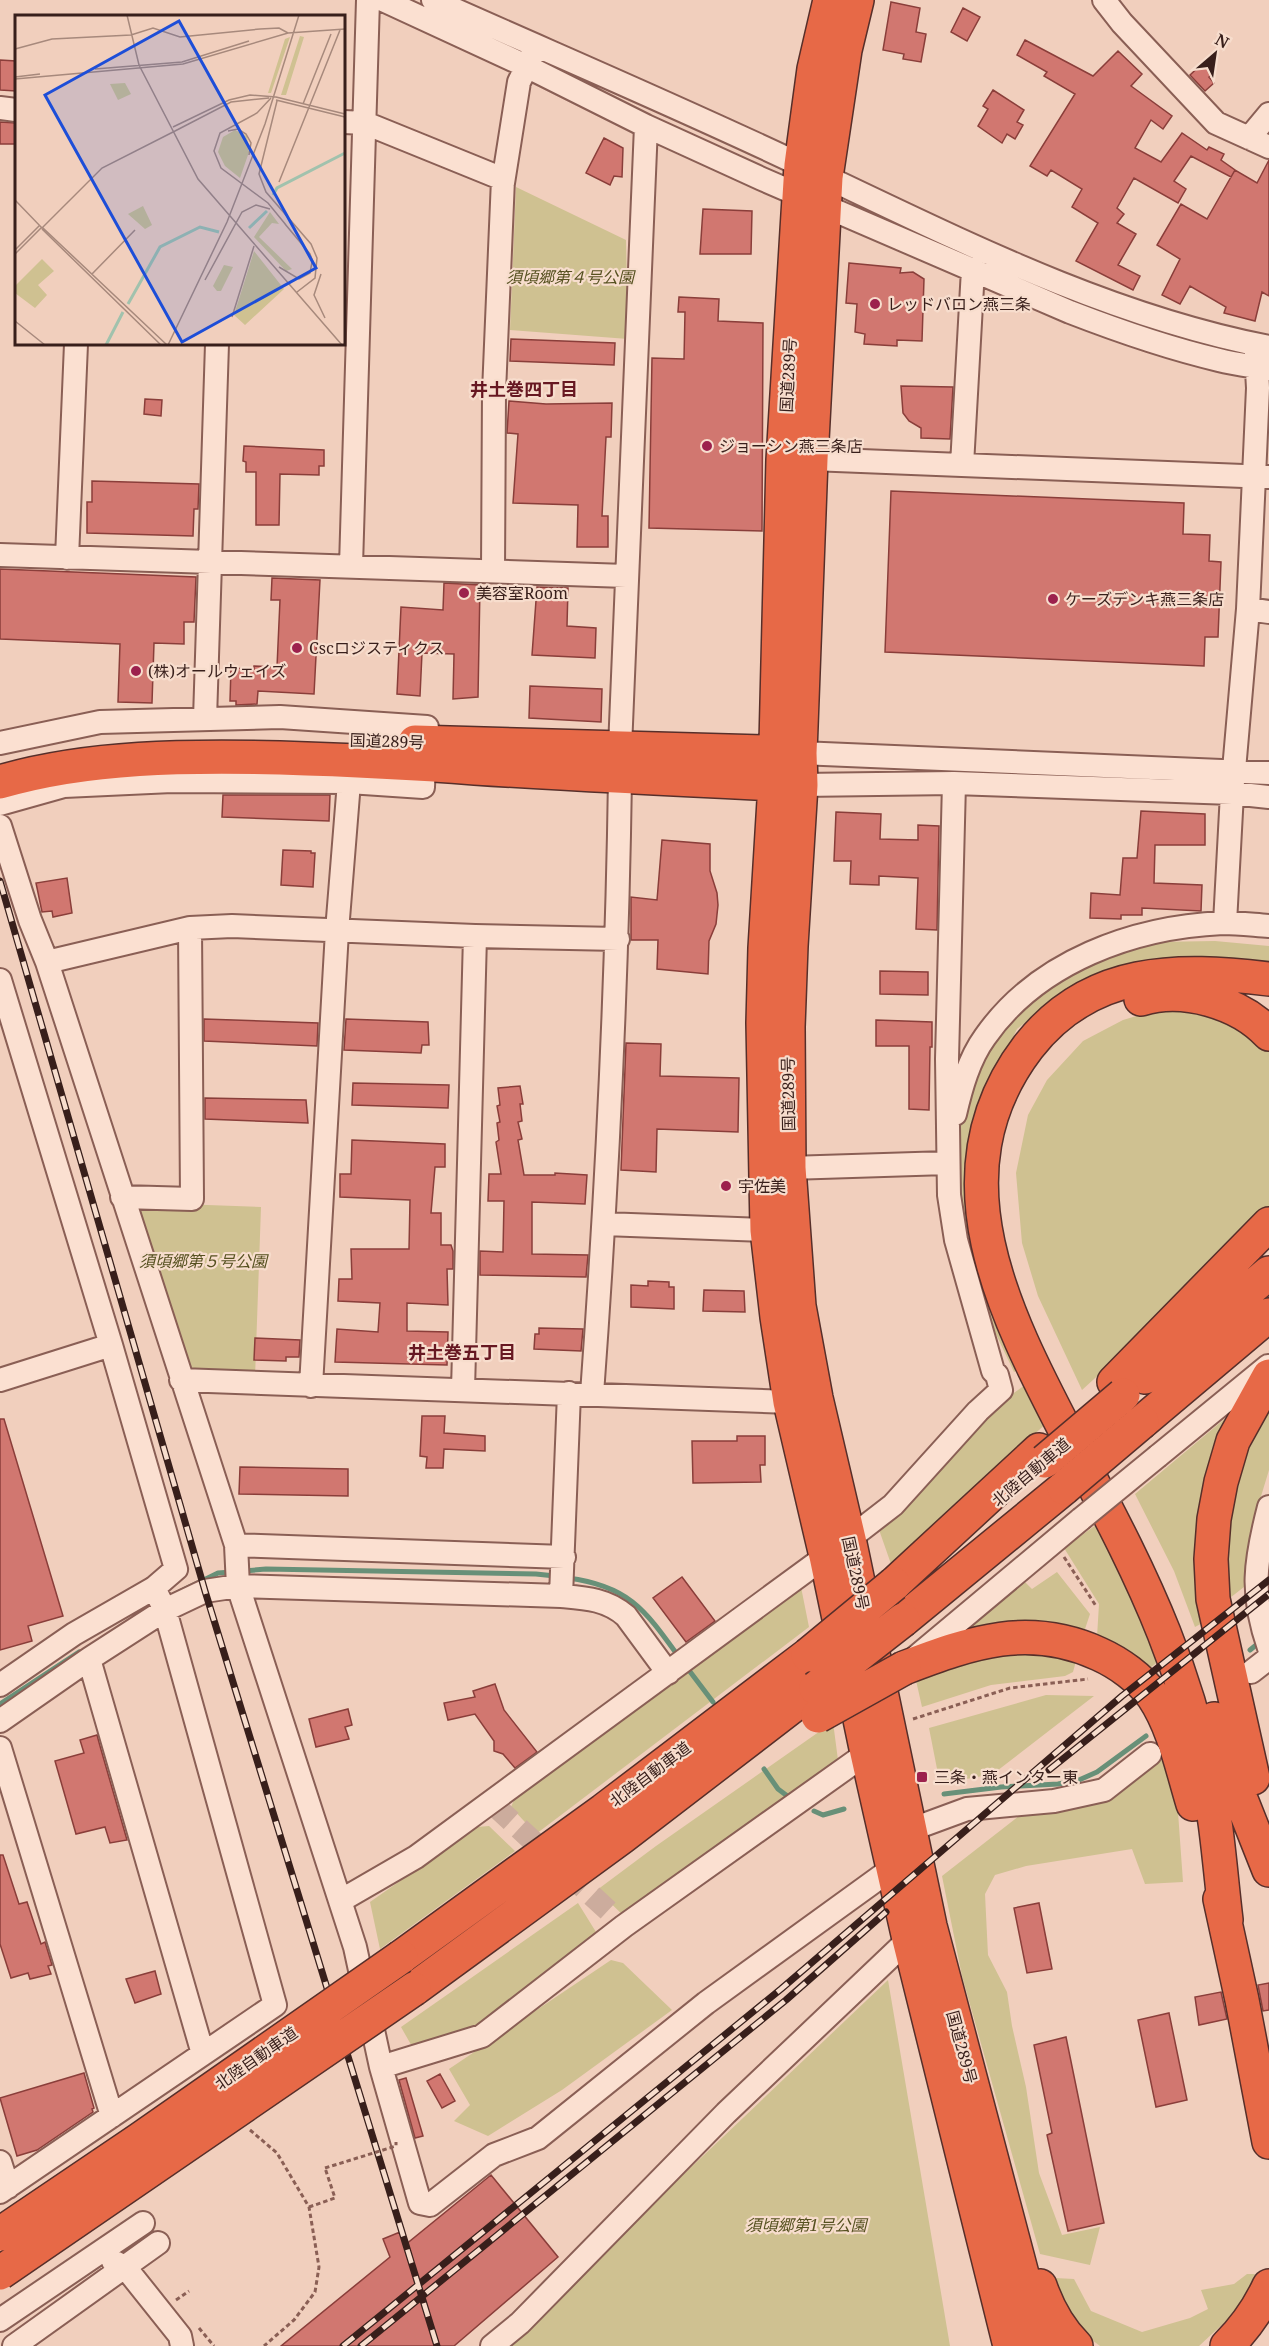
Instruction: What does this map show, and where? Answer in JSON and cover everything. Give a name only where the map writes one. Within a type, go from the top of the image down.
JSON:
[{"type":"highway","name":"国道289号","points":[[830,0],[814,69],[811,459],[788,769],[765,948],[763,1023],[767,1230],[777,1317],[803,1400],[837,1547],[910,1830],[930,1926],[1041,2346]]},
{"type":"highway","name":"国道289号","points":[[803,1400],[800,1306],[789,1168],[788,1027],[791,946],[783,460],[813,186],[857,0]]},
{"type":"highway","name":"国道289号","points":[[0,762],[118,739],[206,737],[426,753],[788,769]]},
{"type":"highway","name":"国道289号","points":[[0,782],[23,775],[116,762],[206,737]]},
{"type":"highway","points":[[1269,979],[1183,973],[1148,976],[1116,983],[1086,997],[1059,1015],[1035,1038],[1016,1064],[1000,1092],[989,1122],[982,1156],[981,1198],[986,1238],[1001,1291],[1036,1375],[1126,1545],[1185,1686],[1208,1780],[1226,1920],[1269,2142]]},
{"type":"highway","points":[[1269,1034],[1242,1013],[1198,997],[1172,995],[1145,998],[1096,1016],[1072,1031],[1035,1072],[1010,1126],[1004,1157],[1002,1192],[1005,1225],[1012,1256],[1028,1301],[1052,1357],[1163,1582],[1200,1676],[1238,1792],[1269,1870]]},
{"type":"highway","points":[[1118,1388],[1268,1226]]},
{"type":"highway","points":[[1118,1388],[1269,1274]]},
{"type":"highway","name":"北陸自動車道","points":[[0,2273],[414,1989],[621,1837],[817,1702],[903,1620],[1269,1315]]},
{"type":"highway","points":[[1269,1376],[1233,1441],[1221,1482],[1214,1519],[1211,1559],[1213,1599],[1269,1846]]},
{"type":"highway","name":"北陸自動車道","points":[[0,2234],[140,2140],[401,1957],[604,1810],[808,1655],[894,1584],[1118,1388]]},
{"type":"highway","name":"国道289号","points":[[837,1547],[867,1753],[909,1939],[1010,2346]]},
{"type":"highway","points":[[817,1702],[961,1646],[998,1638],[1058,1639],[1112,1660],[1132,1674],[1152,1695],[1167,1722],[1226,1920]]},
{"type":"highway","points":[[989,2146],[1043,2295],[1052,2315],[1076,2346]]},
{"type":"highway","points":[[1227,2346],[1245,2329],[1260,2306],[1269,2286]]},
{"type":"highway","points":[[1250,2346],[1269,2317]]},
{"type":"street","points":[[351,566],[354,123],[368,0]]},
{"type":"street","points":[[383,0],[531,56],[813,186],[973,269],[1121,332],[1222,361],[1262,357]]},
{"type":"street","points":[[433,0],[646,126],[813,186],[1070,288],[1262,357]]},
{"type":"street","points":[[1104,0],[1122,23],[1216,123],[1259,143],[1269,114]]},
{"type":"street","points":[[493,571],[494,392],[503,183],[519,82],[531,56]]},
{"type":"street","points":[[0,108],[15,110]]},
{"type":"street","points":[[354,123],[447,155],[503,179],[503,183]]},
{"type":"street","points":[[592,1394],[604,1224],[618,939],[620,763],[626,576],[646,126]]},
{"type":"street","points":[[962,465],[973,269]]},
{"type":"street","points":[[67,558],[76,345]]},
{"type":"street","points":[[0,743],[100,722],[206,737],[217,345]]},
{"type":"street","points":[[1225,923],[1233,782],[1259,610],[1261,476],[1258,388],[1262,357]]},
{"type":"street","points":[[811,459],[1261,476]]},
{"type":"street","points":[[0,555],[626,576]]},
{"type":"street","points":[[0,804],[64,786],[172,781],[349,782],[423,787],[426,753]]},
{"type":"street","points":[[788,769],[1233,782],[1269,797]]},
{"type":"street","points":[[788,769],[954,783],[1233,782],[1269,773]]},
{"type":"street","points":[[311,1386],[349,782]]},
{"type":"street","points":[[340,1901],[416,1857],[494,1804],[893,1505],[1001,1390],[997,1375],[993,1371],[956,1240],[948,1155],[947,1059],[954,783]]},
{"type":"street","points":[[0,826],[30,920],[47,962],[237,1549],[238,1582],[356,1947],[381,2067],[420,2203],[430,2205],[494,2155],[538,2138],[706,2003],[894,1867]]},
{"type":"street","points":[[948,1155],[958,1101],[971,1064],[984,1038],[1008,1009],[1026,993],[1074,959],[1145,933],[1225,923],[1269,926]]},
{"type":"street","points":[[47,962],[190,928],[232,926],[475,936],[618,939]]},
{"type":"street","points":[[122,1197],[192,1199],[190,928]]},
{"type":"street","points":[[463,1390],[475,936]]},
{"type":"street","points":[[0,980],[176,1569],[154,1588],[74,1634],[0,1685]]},
{"type":"street","points":[[789,1168],[948,1155]]},
{"type":"street","points":[[604,1224],[767,1230]]},
{"type":"street","points":[[0,1380],[111,1346]]},
{"type":"street","points":[[904,1668],[1269,1365]]},
{"type":"street","points":[[181,1380],[311,1386],[803,1400]]},
{"type":"street","points":[[563,1576],[569,1394]]},
{"type":"street","points":[[1269,1507],[1259,1621],[1269,1648]]},
{"type":"street","points":[[237,1549],[563,1576],[617,1608],[672,1669]]},
{"type":"street","points":[[0,1721],[88,1659],[165,1610],[205,1591],[238,1582],[563,1576]]},
{"type":"street","points":[[0,2162],[4,2190],[274,2005],[165,1610],[154,1588]]},
{"type":"street","points":[[1251,1672],[1269,1658]]},
{"type":"street","points":[[88,1659],[203,2054]]},
{"type":"street","points":[[0,1749],[112,2116]]},
{"type":"street","points":[[381,2067],[482,2036],[619,1921],[867,1753]]},
{"type":"street","points":[[910,1830],[967,1809],[1054,1801],[1104,1790],[1150,1754]]},
{"type":"street","points":[[492,2346],[520,2323],[726,2113],[909,1939]]},
{"type":"street","points":[[0,2320],[143,2223]]},
{"type":"street","points":[[27,2343],[158,2243]]},
{"type":"street","points":[[99,2253],[125,2267],[180,2336],[182,2346]]},
{"type":"path","points":[[1061,1553],[1096,1606]]},
{"type":"path","points":[[913,1719],[1010,1688],[1088,1679]]},
{"type":"path","points":[[245,2126],[277,2153],[309,2207],[320,2267],[315,2292],[294,2320],[264,2346]]},
{"type":"path","points":[[309,2207],[336,2199],[325,2168],[396,2146],[396,2142]]},
{"type":"green space","name":"須頃郷第４号公園","points":[[516,187],[626,240],[628,339],[510,330]]},
{"type":"green space","points":[[1215,941],[1269,946],[1269,967],[1159,962],[1112,969],[1063,992],[1017,1029],[997,1070],[976,1123],[1019,1369],[1014,1372],[984,1309],[954,1190],[958,1121],[983,1051],[1014,1015],[1076,964],[1156,942]]},
{"type":"green space","points":[[1170,1006],[1210,1012],[1269,1049],[1269,1209],[1175,1305],[1082,1390],[1038,1296],[1022,1243],[1016,1173],[1028,1115],[1047,1080],[1083,1041],[1123,1020]]},
{"type":"green space","name":"須頃郷第５号公園","points":[[124,1202],[261,1207],[255,1378],[184,1375]]},
{"type":"green space","points":[[1029,1382],[1049,1421],[891,1564],[877,1524],[1011,1395]]},
{"type":"green space","points":[[1269,1402],[1269,1470],[1252,1526],[1244,1587],[1226,1601],[1227,1518],[1241,1455]]},
{"type":"green space","points":[[1234,1411],[1208,1620],[1195,1627],[1174,1571],[1135,1494]]},
{"type":"green space","points":[[1100,1522],[1163,1658],[1146,1671],[1097,1637],[1099,1604],[1064,1548]]},
{"type":"green space","points":[[1057,1572],[1090,1614],[1084,1632],[960,1633],[1022,1579],[1032,1589]]},
{"type":"green space","points":[[801,1587],[809,1627],[536,1834],[511,1807],[514,1800]]},
{"type":"green space","points":[[1011,1647],[1078,1654],[1073,1672],[1065,1676],[991,1685],[922,1707],[915,1676]]},
{"type":"green space","points":[[1046,1695],[1094,1696],[993,1774],[940,1784],[929,1728]]},
{"type":"green space","points":[[833,1722],[838,1760],[626,1918],[597,1890],[656,1846]]},
{"type":"green space","points":[[1164,1759],[1177,1798],[1183,1882],[1145,1884],[1132,1849],[1026,1866],[995,1875],[985,1894],[988,1955],[1007,1992],[1026,2087],[1039,2173],[1062,2235],[1100,2227],[1090,2265],[1040,2254],[962,1976],[942,1876],[1024,1812],[1152,1766]]},
{"type":"green space","points":[[489,1826],[515,1851],[380,1949],[370,1902],[477,1827]]},
{"type":"green space","points":[[578,1903],[596,1932],[590,1946],[476,2032],[418,2057],[401,2027]]},
{"type":"green space","points":[[611,1960],[623,1963],[672,2010],[562,2090],[488,2136],[454,2121],[470,2105],[449,2069]]},
{"type":"green space","name":"須頃郷第1号公園","points":[[888,1980],[950,2346],[503,2346]]},
{"type":"green space","points":[[1247,2274],[1255,2274],[1240,2308],[1199,2346],[1100,2346],[1080,2331],[1058,2295],[1055,2278],[1074,2279],[1091,2311],[1142,2332],[1190,2318],[1208,2309],[1201,2290],[1234,2284]]},
{"type":"building","points":[[891,2],[920,8],[916,32],[926,34],[921,62],[903,59],[904,54],[883,50]]},
{"type":"building","points":[[963,8],[980,17],[967,41],[951,32]]},
{"type":"building","points":[[1025,40],[1093,76],[1118,51],[1142,74],[1131,86],[1172,116],[1163,129],[1151,120],[1135,148],[1161,162],[1182,133],[1207,150],[1209,147],[1224,154],[1221,160],[1235,170],[1231,177],[1191,156],[1174,181],[1186,189],[1178,203],[1134,178],[1117,208],[1124,214],[1117,223],[1136,234],[1118,265],[1140,276],[1133,290],[1076,261],[1098,223],[1072,207],[1082,189],[1051,170],[1047,176],[1030,166],[1075,94],[1044,76],[1047,72],[1017,55]]},
{"type":"building","points":[[0,60],[15,61],[15,91],[0,90]]},
{"type":"building","points":[[1204,62],[1214,73],[1209,77],[1214,83],[1205,91],[1190,75]]},
{"type":"building","points":[[993,90],[1024,110],[1017,122],[1023,125],[1015,139],[1007,134],[1002,143],[978,126],[988,109],[983,106]]},
{"type":"building","points":[[0,122],[15,123],[15,144],[0,144]]},
{"type":"building","points":[[604,138],[623,148],[622,177],[614,176],[610,185],[586,173]]},
{"type":"building","points":[[1269,160],[1269,296],[1262,292],[1255,321],[1224,313],[1226,307],[1190,286],[1180,304],[1162,295],[1180,259],[1157,245],[1181,204],[1207,219],[1235,170],[1257,183]]},
{"type":"building","points":[[703,209],[752,211],[751,254],[700,254]]},
{"type":"building","name":"レッドバロン燕三条","points":[[849,263],[901,268],[900,273],[913,272],[924,279],[922,341],[897,340],[897,346],[864,344],[865,334],[855,332],[857,304],[846,303]]},
{"type":"building","name":"ジョーシン燕三条店","points":[[679,297],[719,299],[718,321],[763,323],[762,531],[649,528],[652,358],[684,359],[685,312],[678,312]]},
{"type":"building","points":[[511,339],[615,343],[614,365],[510,361]]},
{"type":"building","points":[[901,386],[953,387],[950,439],[921,438],[921,428],[909,421],[903,413]]},
{"type":"building","points":[[145,399],[162,400],[161,416],[144,414]]},
{"type":"building","points":[[509,401],[546,404],[612,403],[611,437],[606,437],[602,516],[608,516],[608,547],[577,547],[578,505],[513,503],[518,434],[507,433]]},
{"type":"building","points":[[244,446],[324,450],[324,466],[319,466],[319,475],[280,474],[279,525],[256,525],[256,472],[246,472],[246,462],[243,461]]},
{"type":"building","points":[[92,481],[199,484],[198,509],[194,509],[193,536],[87,533],[87,502],[92,502]]},
{"type":"building","name":"ケーズデンキ燕三条店","points":[[891,491],[1184,503],[1183,534],[1210,535],[1209,561],[1221,562],[1218,637],[1205,637],[1204,666],[885,652]]},
{"type":"building","points":[[0,569],[196,577],[194,622],[184,622],[184,644],[154,643],[152,703],[118,702],[120,644],[0,639]]},
{"type":"building","points":[[272,578],[320,580],[314,694],[258,691],[257,704],[236,705],[236,701],[230,701],[231,668],[277,667],[280,600],[271,600]]},
{"type":"building","points":[[444,583],[480,585],[478,697],[453,699],[454,654],[422,653],[420,696],[397,694],[401,607],[443,610]]},
{"type":"building","points":[[537,587],[568,588],[567,626],[596,628],[595,658],[532,655]]},
{"type":"building","points":[[530,686],[602,689],[601,722],[529,718]]},
{"type":"building","points":[[223,795],[330,795],[329,821],[222,817]]},
{"type":"building","points":[[1141,811],[1205,814],[1205,845],[1155,845],[1154,883],[1202,885],[1201,911],[1142,908],[1142,915],[1121,915],[1121,919],[1090,918],[1091,893],[1120,895],[1123,858],[1137,858]]},
{"type":"building","points":[[836,812],[881,814],[880,839],[918,840],[918,825],[939,826],[937,930],[916,929],[918,878],[879,876],[879,885],[850,884],[851,861],[834,861]]},
{"type":"building","points":[[662,840],[710,844],[710,871],[718,905],[716,924],[709,941],[708,974],[657,969],[658,940],[631,940],[631,897],[657,900]]},
{"type":"building","points":[[283,850],[315,853],[313,887],[281,885]]},
{"type":"building","points":[[67,878],[72,913],[53,917],[52,911],[42,912],[36,883]]},
{"type":"building","points":[[880,971],[928,972],[928,995],[880,994]]},
{"type":"building","points":[[204,1019],[318,1023],[317,1046],[204,1041]]},
{"type":"building","points":[[346,1019],[428,1022],[429,1045],[422,1045],[421,1053],[344,1050]]},
{"type":"building","points":[[876,1020],[932,1022],[929,1110],[909,1109],[909,1046],[876,1046]]},
{"type":"building","points":[[626,1043],[661,1044],[660,1076],[739,1078],[738,1132],[657,1129],[656,1172],[621,1170]]},
{"type":"building","points":[[353,1083],[449,1085],[448,1108],[352,1105]]},
{"type":"building","points":[[520,1086],[523,1104],[520,1104],[522,1121],[518,1122],[522,1139],[518,1140],[524,1175],[555,1175],[555,1173],[587,1175],[585,1204],[532,1202],[532,1254],[588,1255],[586,1277],[480,1275],[480,1251],[503,1252],[504,1201],[488,1201],[489,1174],[501,1174],[496,1142],[499,1140],[497,1123],[500,1122],[497,1106],[500,1105],[498,1088]]},
{"type":"building","points":[[205,1098],[306,1100],[308,1123],[205,1119]]},
{"type":"building","points":[[352,1140],[445,1144],[445,1167],[435,1167],[431,1213],[441,1213],[441,1245],[451,1245],[453,1251],[453,1269],[447,1269],[448,1305],[407,1303],[407,1331],[448,1332],[447,1365],[335,1362],[337,1329],[378,1332],[380,1303],[338,1301],[339,1279],[352,1279],[351,1249],[409,1249],[410,1200],[340,1197],[340,1174],[351,1174]]},
{"type":"building","points":[[648,1281],[669,1282],[669,1287],[674,1287],[674,1309],[631,1307],[631,1285],[648,1286]]},
{"type":"building","points":[[704,1290],[744,1291],[745,1312],[703,1311]]},
{"type":"building","points":[[539,1328],[583,1329],[581,1351],[534,1349],[535,1334],[539,1334]]},
{"type":"building","points":[[255,1338],[300,1340],[299,1357],[286,1357],[286,1361],[254,1360]]},
{"type":"building","points":[[422,1416],[445,1416],[444,1433],[485,1436],[485,1451],[444,1449],[443,1468],[426,1468],[427,1457],[420,1456]]},
{"type":"building","points":[[0,1419],[4,1419],[63,1616],[28,1626],[32,1641],[0,1650]]},
{"type":"building","points":[[737,1436],[765,1436],[765,1465],[760,1465],[761,1482],[693,1483],[692,1441],[737,1441]]},
{"type":"building","points":[[240,1467],[348,1469],[348,1496],[239,1494]]},
{"type":"building","points":[[682,1577],[715,1621],[686,1642],[653,1598]]},
{"type":"building","points":[[495,1684],[504,1710],[537,1752],[515,1768],[503,1754],[494,1751],[494,1741],[475,1714],[448,1720],[444,1703],[475,1697],[473,1691]]},
{"type":"building","points":[[348,1709],[352,1725],[345,1727],[349,1739],[316,1747],[309,1719]]},
{"type":"building","points":[[97,1735],[127,1840],[110,1843],[105,1827],[76,1834],[55,1761],[84,1753],[80,1740]]},
{"type":"building","points":[[0,1855],[3,1855],[19,1904],[27,1902],[41,1944],[45,1942],[52,1965],[48,1966],[51,1974],[30,1979],[28,1973],[11,1978],[0,1944]]},
{"type":"building","points":[[1039,1903],[1052,1969],[1027,1973],[1014,1908]]},
{"type":"building","points":[[155,1971],[161,1994],[135,2003],[126,1979]]},
{"type":"building","points":[[1269,1983],[1269,2010],[1263,2011],[1258,1985]]},
{"type":"building","points":[[1221,1992],[1227,2019],[1199,2025],[1195,1997]]},
{"type":"building","points":[[1169,2013],[1187,2100],[1156,2107],[1138,2020]]},
{"type":"building","points":[[1066,2037],[1104,2223],[1068,2231],[1047,2135],[1052,2133],[1034,2045]]},
{"type":"building","points":[[84,2073],[94,2108],[93,2112],[37,2150],[17,2156],[0,2098]]},
{"type":"building","points":[[440,2074],[455,2101],[442,2108],[427,2081]]},
{"type":"building","points":[[406,2078],[423,2136],[415,2138],[399,2080]]},
{"type":"building","points":[[491,2175],[558,2257],[454,2346],[281,2346],[390,2257],[383,2239],[400,2232],[405,2245]]},
{"type":"waterway","points":[[244,1571],[266,1569],[555,1576]]},
{"type":"waterway","points":[[169,1597],[218,1573],[232,1572]]},
{"type":"waterway","points":[[568,1578],[606,1587],[634,1603],[656,1626],[679,1657]]},
{"type":"waterway","points":[[1250,1650],[1261,1641]]},
{"type":"waterway","points":[[0,1704],[79,1652]]},
{"type":"waterway","points":[[685,1665],[713,1702]]},
{"type":"waterway","points":[[944,1794],[1001,1787],[1058,1784],[1079,1780],[1097,1772],[1146,1736]]},
{"type":"waterway","points":[[764,1769],[778,1789],[790,1798]]},
{"type":"waterway","points":[[814,1811],[823,1815],[844,1809]]},
{"type":"tunnel","points":[[495,1806],[614,1916]]},
{"type":"railway","points":[[0,881],[205,1591],[437,2346]]},
{"type":"railway","points":[[343,2346],[781,1989],[1122,1696],[1269,1580]]},
{"type":"railway","points":[[1049,1770],[1269,1594]]},
{"type":"railway","points":[[361,2346],[786,2000],[886,1912]]},
{"type":"place","name":"レッドバロン燕三条","points":[[875,304]]},
{"type":"place","name":"ジョーシン燕三条店","points":[[707,446]]},
{"type":"place","name":"美容室Room","points":[[464,593]]},
{"type":"place","name":"ケーズデンキ燕三条店","points":[[1053,599]]},
{"type":"place","name":"Cscロジスティクス","points":[[297,648]]},
{"type":"place","name":"(株)オールウェイズ","points":[[136,671]]},
{"type":"place","name":"宇佐美","points":[[726,1186]]},
{"type":"place","name":"三条・燕インター東","points":[[922,1777]]},
{"type":"district","name":"井土巻四丁目","points":[[524,390]]},
{"type":"district","name":"井土巻五丁目","points":[[462,1353]]}]
